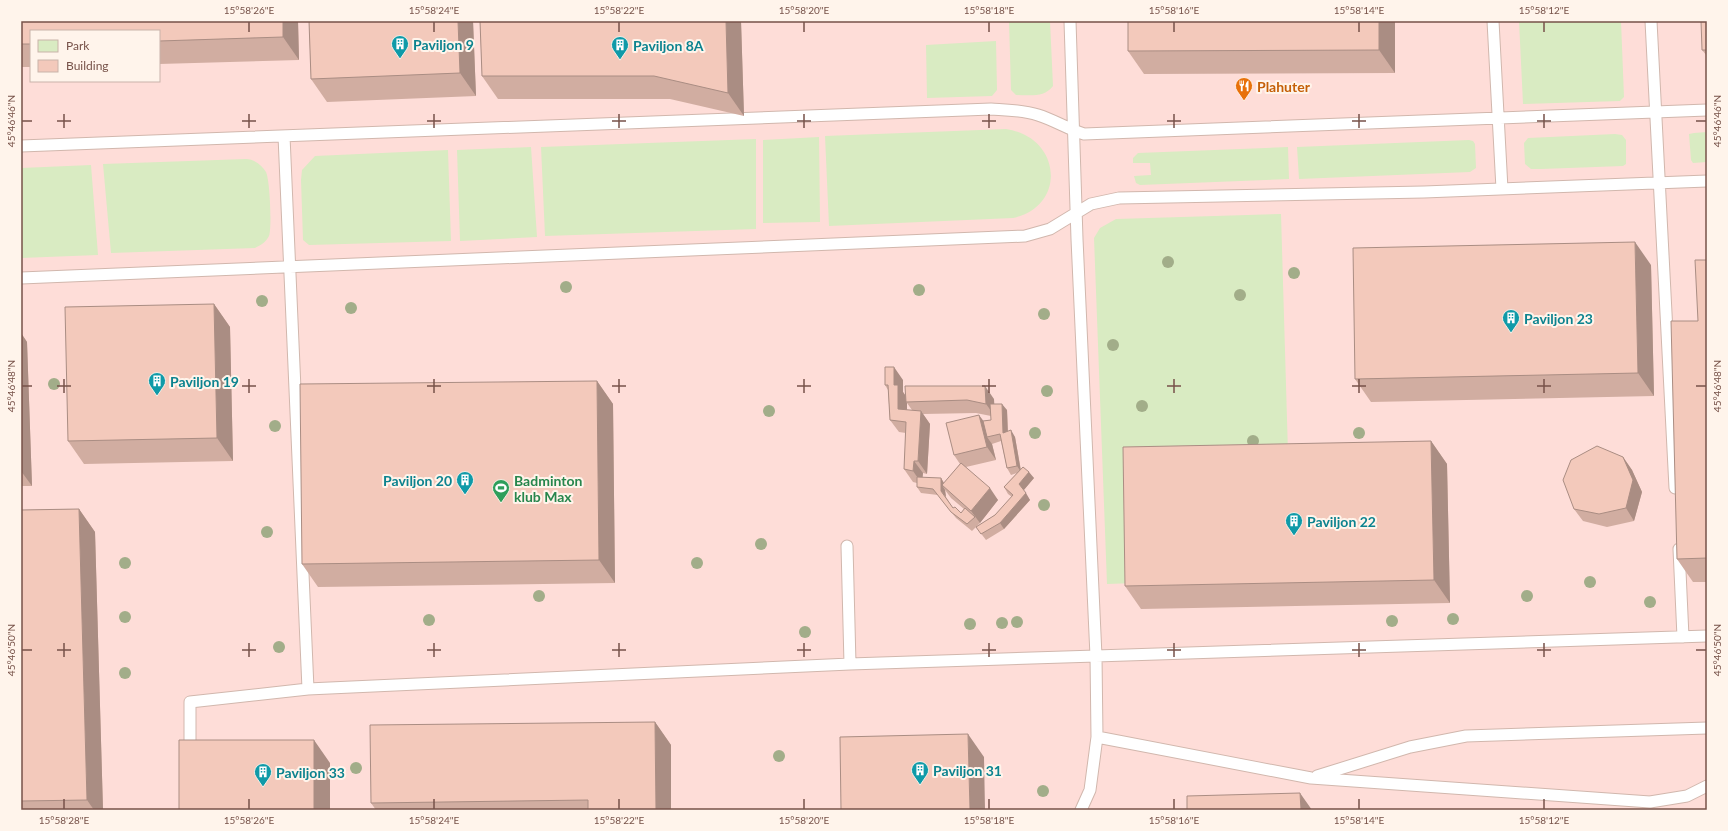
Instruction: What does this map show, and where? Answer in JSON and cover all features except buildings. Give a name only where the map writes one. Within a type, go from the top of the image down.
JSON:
[{"type":"lane","points":[[1070,21],[1076,213],[1096,656],[1097,737],[1090,790],[1081,810]]},
{"type":"lane","points":[[1493,21],[1502,189]]},
{"type":"lane","points":[[1651,21],[1676,501]]},
{"type":"lane","points":[[21,146],[991,109],[1018,111],[1038,115],[1084,134],[1707,110]]},
{"type":"lane","points":[[284,136],[291,267],[308,689]]},
{"type":"lane","points":[[21,278],[1025,236],[1050,229],[1091,204],[1119,198],[1502,189],[1707,180]]},
{"type":"lane","points":[[1678,541],[1683,636]]},
{"type":"lane","points":[[847,546],[850,664]]},
{"type":"lane","points":[[190,764],[190,702],[308,689],[850,664],[1707,636]]},
{"type":"lane","points":[[1311,778],[1410,747],[1466,736],[1707,728]]},
{"type":"lane","points":[[1097,737],[1311,778],[1650,802],[1687,796],[1707,786]]},
{"type":"shaded area","points":[[21,21],[1707,21],[1707,810],[21,810]]},
{"type":"green space","points":[[1009,21],[1050,21],[1053,86],[1049,90],[1036,95],[1016,95],[1011,90]]},
{"type":"green space","points":[[1519,21],[1621,21],[1624,97],[1620,101],[1523,104]]},
{"type":"green space","points":[[996,41],[997,90],[992,96],[927,98],[926,45]]},
{"type":"green space","points":[[1006,129],[1025,135],[1038,145],[1047,158],[1051,172],[1049,187],[1043,201],[1030,211],[1013,218],[829,226],[825,136]]},
{"type":"green space","points":[[1707,132],[1707,162],[1693,163],[1691,160],[1689,134]]},
{"type":"green space","points":[[1615,134],[1622,135],[1626,140],[1626,164],[1623,166],[1531,169],[1525,164],[1524,143],[1528,138]]},
{"type":"green space","points":[[819,137],[820,222],[763,223],[763,140]]},
{"type":"green space","points":[[756,139],[756,229],[545,236],[541,147]]},
{"type":"green space","points":[[1473,141],[1475,144],[1476,168],[1470,172],[1299,179],[1297,147]]},
{"type":"green space","points":[[531,147],[537,237],[460,241],[457,150]]},
{"type":"green space","points":[[1288,147],[1289,179],[1140,185],[1136,183],[1134,176],[1151,175],[1150,163],[1133,163],[1133,158],[1138,153]]},
{"type":"green space","points":[[448,150],[451,241],[309,245],[303,240],[302,170],[315,156]]},
{"type":"green space","points":[[246,159],[255,161],[262,167],[266,172],[269,184],[270,231],[265,242],[255,248],[111,253],[103,164]]},
{"type":"green space","points":[[91,165],[98,255],[21,258],[21,168]]},
{"type":"green space","points":[[1281,214],[1288,453],[1136,583],[1107,584],[1094,238],[1100,228],[1116,219]]},
{"type":"place","name":"Paviljon 9","points":[[400,59]]},
{"type":"place","name":"Paviljon 8A","points":[[620,60]]},
{"type":"place","name":"Plahuter","points":[[1244,101]]},
{"type":"place","name":"Paviljon 23","points":[[1511,333]]},
{"type":"place","name":"Paviljon 19","points":[[157,396]]},
{"type":"place","name":"Paviljon 20","points":[[465,495]]},
{"type":"place","name":"Badminton klub Max","points":[[501,503]]},
{"type":"place","name":"Paviljon 22","points":[[1294,536]]},
{"type":"place","name":"Paviljon 31","points":[[920,785]]},
{"type":"place","name":"Paviljon 33","points":[[263,787]]}]
